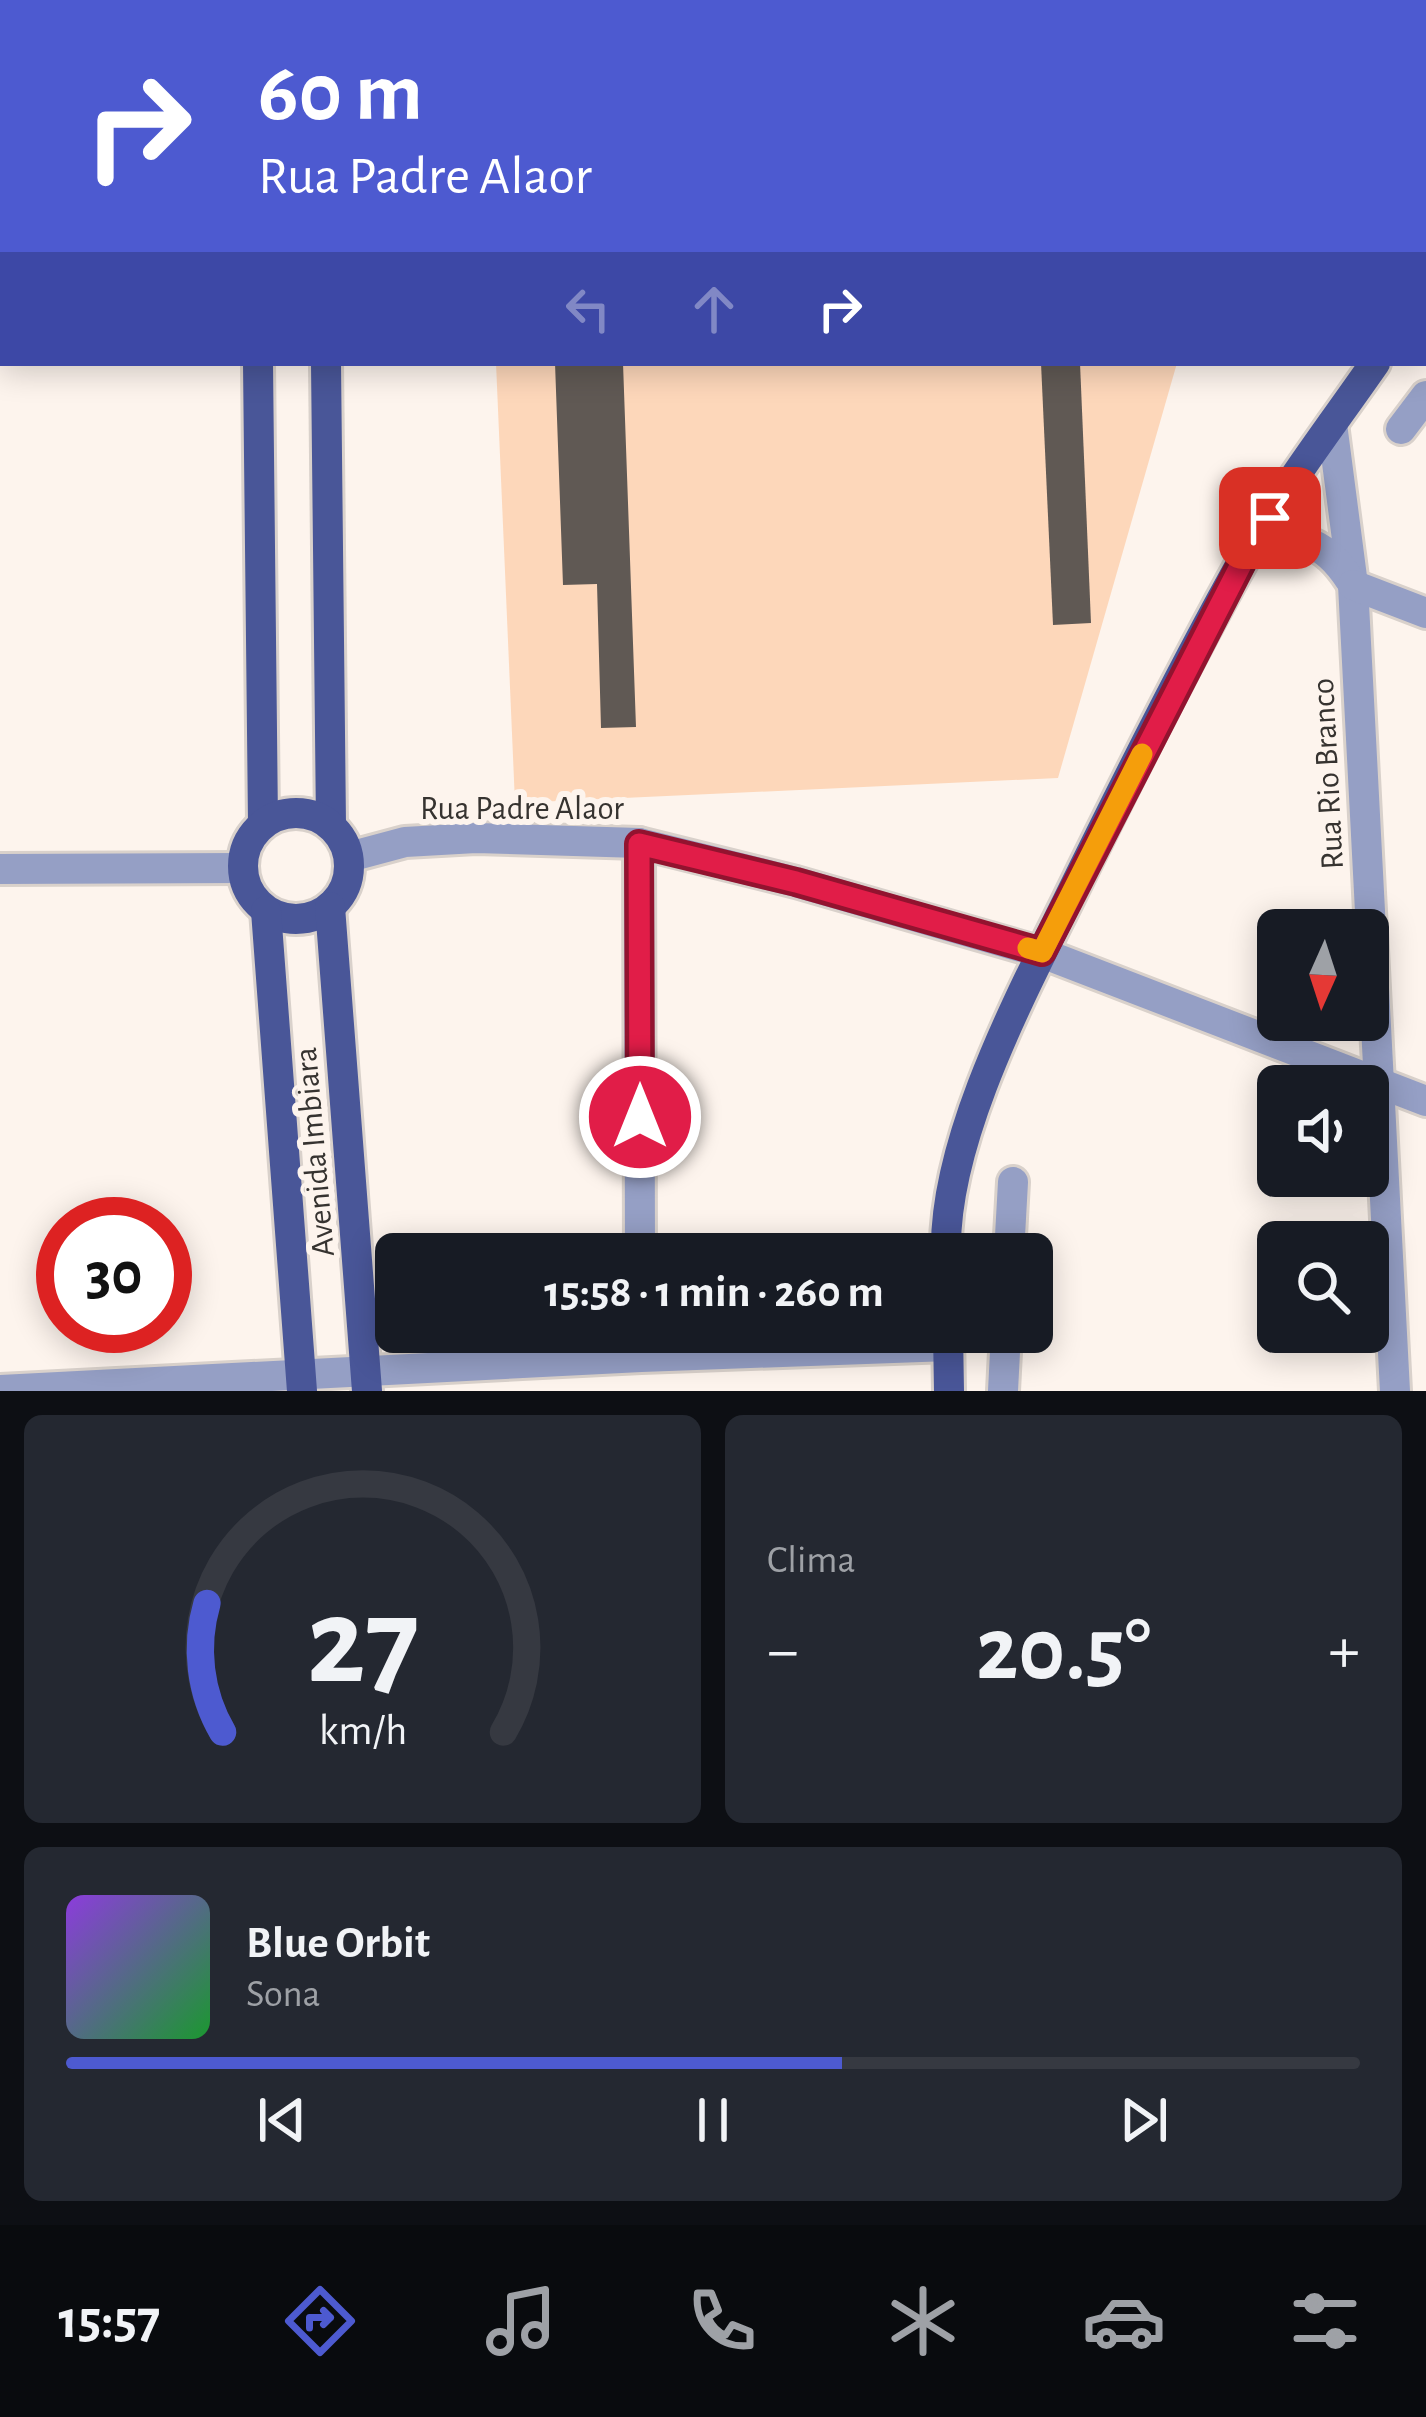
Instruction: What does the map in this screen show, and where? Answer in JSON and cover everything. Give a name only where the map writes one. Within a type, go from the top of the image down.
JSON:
[{"type":"main road","points":[[258,366],[263,823]]},
{"type":"main road","points":[[326,366],[331,825],[349,857],[349,876],[330,908],[298,920],[266,911],[253,899],[242,868],[251,835],[263,823],[296,812],[331,825]]},
{"type":"main road","points":[[945,1233],[964,1142],[991,1066],[1042,952],[1249,549],[1373,366]]},
{"type":"main road","name":"Avenida Imbiara","points":[[330,908],[367,1382]]},
{"type":"main road","name":"Avenida Imbiara","points":[[266,911],[302,1384]]},
{"type":"main road","points":[[948,1353],[949,1391]]},
{"type":"street","points":[[1401,429],[1426,396]]},
{"type":"street","name":"Rua Rio Branco","points":[[1332,424],[1353,585],[1375,1065]]},
{"type":"street","points":[[1249,549],[1276,539],[1303,540],[1334,555],[1353,585],[1426,613]]},
{"type":"street","name":"Rua Padre Alaor","points":[[349,857],[405,842],[476,838],[639,844],[796,882],[1042,952],[1335,1065]]},
{"type":"street","points":[[639,844],[640,1233]]},
{"type":"street","points":[[0,869],[242,868]]},
{"type":"street","name":"Rua Padre Alaor","points":[[1389,1086],[1426,1101]]},
{"type":"street","points":[[1011,1233],[1013,1182]]},
{"type":"street","name":"Rua Rio Branco","points":[[1383,1197],[1395,1391]]},
{"type":"street","points":[[0,1390],[367,1382],[582,1353]]},
{"type":"street","points":[[1003,1391],[1005,1353]]},
{"type":"shaded area","points":[[496,366],[1176,366],[1058,778],[515,803]]},
{"type":"building","points":[[555,366],[623,366],[636,727],[601,728],[597,584],[563,585]]},
{"type":"building","points":[[1041,366],[1080,366],[1091,623],[1053,625]]},
{"type":"slow traffic","points":[[1028,948],[1042,952],[1142,754]]},
{"type":"route","points":[[640,1117],[639,844],[796,882],[1042,952],[1249,549],[1270,518]]}]
